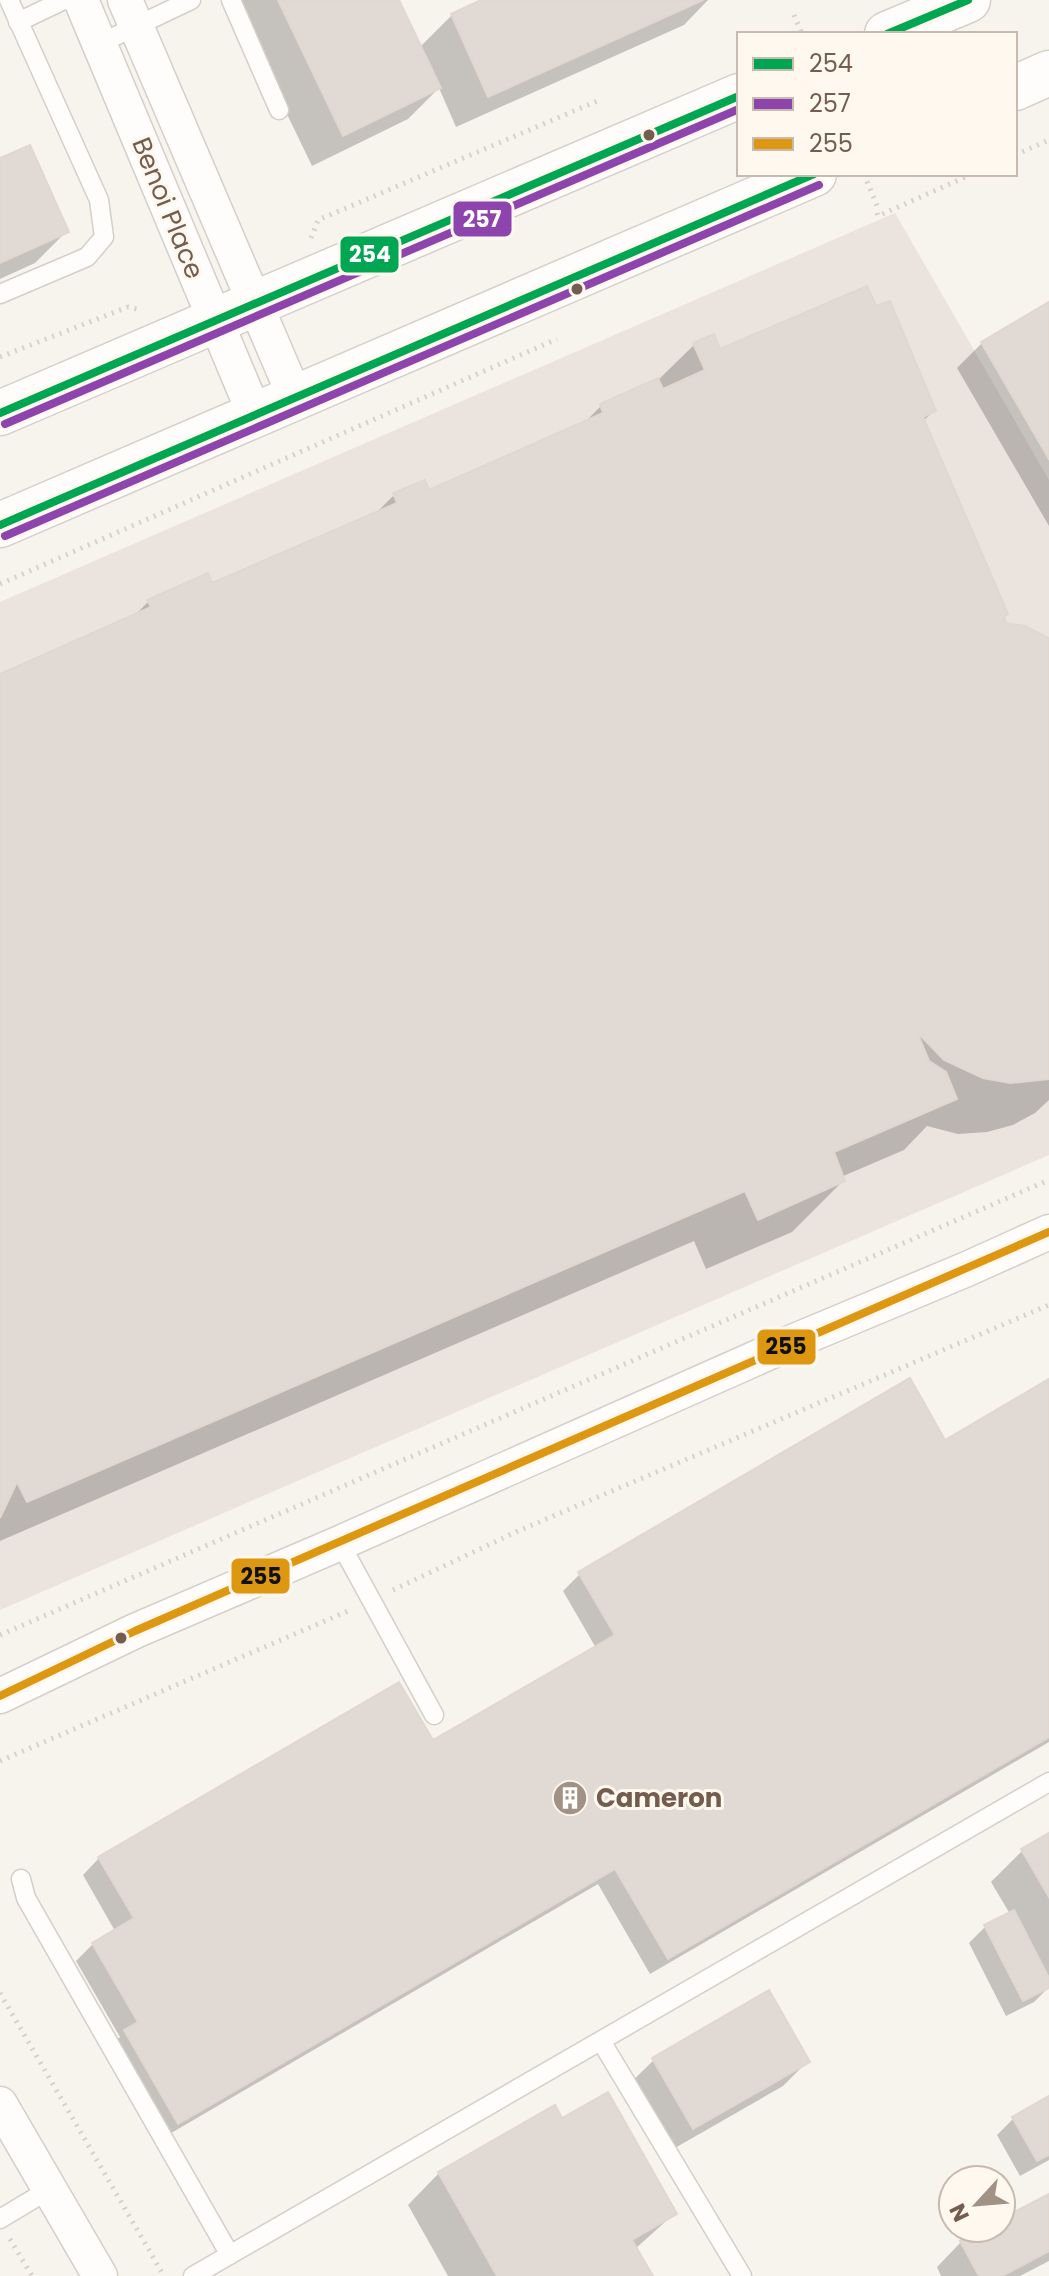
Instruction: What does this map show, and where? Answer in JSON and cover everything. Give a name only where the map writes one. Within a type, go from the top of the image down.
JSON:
[{"type":"main road","points":[[892,32],[968,0]]},
{"type":"main road","points":[[1017,87],[1049,73]]},
{"type":"main road","points":[[0,413],[737,97]]},
{"type":"main road","points":[[0,525],[809,176]]},
{"type":"street","name":"Benoi Place","points":[[81,0],[255,415]]},
{"type":"street","name":"Benoi Place","points":[[130,14],[295,397]]},
{"type":"street","points":[[0,1696],[135,1631],[1049,1232]]},
{"type":"street","points":[[0,2104],[100,2276]]},
{"type":"lane","points":[[0,294],[87,257],[104,237],[99,200],[9,0]]},
{"type":"lane","points":[[18,22],[64,0]]},
{"type":"lane","points":[[101,43],[130,14],[191,0]]},
{"type":"lane","points":[[231,0],[279,110]]},
{"type":"lane","points":[[340,1543],[434,1715]]},
{"type":"lane","points":[[193,2276],[1049,1782]]},
{"type":"lane","points":[[21,1879],[26,1898],[230,2255]]},
{"type":"lane","points":[[601,2041],[742,2276]]},
{"type":"lane","points":[[4,2227],[50,2189]]},
{"type":"path","points":[[794,15],[801,32]]},
{"type":"path","points":[[310,240],[318,220],[602,99]]},
{"type":"path","points":[[1017,154],[1049,140]]},
{"type":"path","points":[[865,176],[878,216],[968,176]]},
{"type":"path","points":[[0,357],[128,307],[149,311]]},
{"type":"path","points":[[0,584],[557,339]]},
{"type":"path","points":[[0,1635],[1049,1180]]},
{"type":"path","points":[[0,1761],[372,1600],[518,1531],[1049,1305]]},
{"type":"path","points":[[0,1993],[164,2276]]},
{"type":"path","points":[[4,2227],[32,2276]]},
{"type":"shaded area","points":[[895,213],[1049,480],[1049,1155],[0,1610],[0,602]]},
{"type":"building","points":[[278,0],[399,0],[441,88],[343,136]]},
{"type":"building","points":[[481,0],[703,0],[488,97],[451,14]]},
{"type":"building","points":[[30,145],[69,232],[0,263],[0,158]]},
{"type":"building","points":[[867,286],[876,306],[890,301],[936,411],[923,417],[1008,614],[1004,616],[1006,623],[1025,626],[1049,638],[1049,1079],[1010,1083],[983,1078],[944,1060],[917,1032],[929,1061],[946,1072],[957,1099],[834,1152],[845,1181],[758,1220],[745,1191],[27,1502],[17,1482],[0,1518],[0,674],[151,607],[147,600],[208,573],[212,583],[397,503],[393,493],[425,480],[429,490],[603,413],[600,404],[658,378],[663,389],[705,370],[693,343],[714,334],[720,349]]},
{"type":"building","points":[[1049,302],[1049,459],[981,342]]},
{"type":"building","name":"Cameron","points":[[910,1378],[945,1440],[1049,1379],[1049,1737],[668,1959],[615,1869],[178,2124],[124,2030],[138,2022],[92,1943],[134,1918],[98,1857],[399,1682],[433,1740],[615,1635],[578,1572]]},
{"type":"building","points":[[1049,1833],[1049,1897],[1021,1849]]},
{"type":"building","points":[[1014,1910],[1049,1978],[1049,1988],[1023,2001],[984,1925]]},
{"type":"building","points":[[769,1990],[810,2062],[693,2129],[652,2058]]},
{"type":"building","points":[[608,2092],[677,2214],[632,2240],[653,2276],[497,2276],[438,2172],[555,2105],[562,2118]]},
{"type":"building","points":[[1049,2096],[1049,2155],[1037,2161],[1012,2117]]},
{"type":"building","points":[[1049,2194],[1049,2251],[1002,2276],[979,2276],[962,2244],[1017,2244],[1017,2211]]},
{"type":"transit line","name":"254","points":[[892,32],[968,0]]},
{"type":"transit line","name":"254","points":[[0,413],[737,97]]},
{"type":"transit line","name":"257","points":[[5,424],[737,110]]},
{"type":"transit line","name":"254","points":[[0,525],[809,176]]},
{"type":"transit line","name":"257","points":[[5,536],[819,185]]},
{"type":"transit line","name":"255","points":[[0,1696],[135,1631],[1049,1232]]},
{"type":"place","name":"Cameron","points":[[570,1798]]}]
